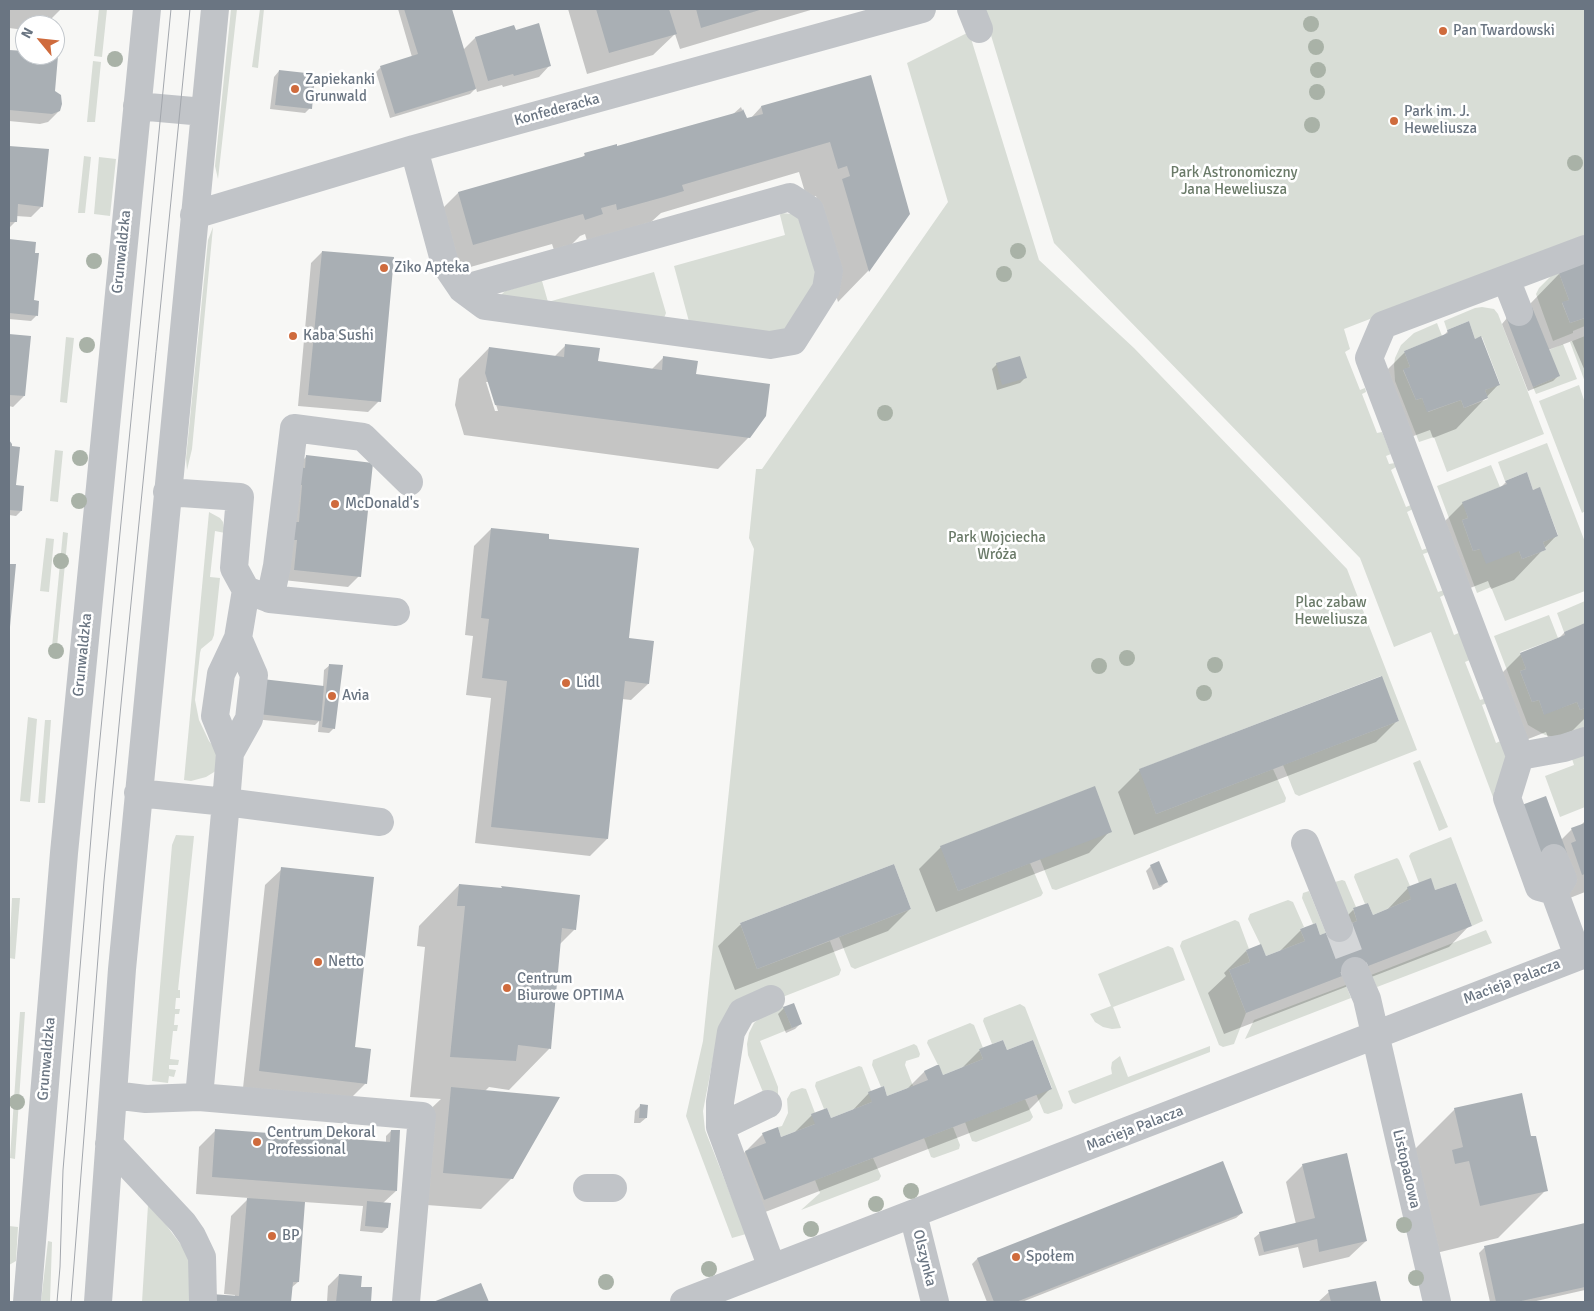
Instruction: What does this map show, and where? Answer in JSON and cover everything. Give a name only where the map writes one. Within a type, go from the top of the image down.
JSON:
[{"type":"street","name":"Grunwaldzka","points":[[27,1302],[65,843],[147,9]]},
{"type":"street","points":[[98,1302],[122,969],[215,9]]},
{"type":"street","name":"Konfederacka","points":[[194,215],[414,149],[922,9]]},
{"type":"street","points":[[137,106],[204,112]]},
{"type":"street","points":[[414,149],[445,264],[462,289],[485,306],[770,345],[794,340],[826,289],[828,271],[810,210],[790,197],[462,289]]},
{"type":"street","points":[[1554,890],[1539,887],[1507,798],[1520,756],[1369,358],[1383,325],[1585,249]]},
{"type":"street","points":[[1506,279],[1519,312]]},
{"type":"street","points":[[199,1097],[230,753],[249,719],[254,675],[238,638],[258,595],[277,566],[294,428],[363,437],[409,482]]},
{"type":"street","points":[[167,492],[240,497],[234,568],[258,595],[396,612]]},
{"type":"street","points":[[1520,756],[1564,748],[1585,741]]},
{"type":"street","points":[[138,793],[226,802],[380,822]]},
{"type":"street","points":[[1305,844],[1338,928]]},
{"type":"street","points":[[1554,858],[1563,879],[1554,890]]},
{"type":"street","points":[[1554,890],[1582,955]]},
{"type":"street","name":"Macieja Palacza","points":[[684,1302],[1582,955]]},
{"type":"street","name":"Listopadowa","points":[[1355,971],[1367,999],[1437,1302]]},
{"type":"street","points":[[771,999],[742,1012],[730,1032],[720,1102],[720,1127],[772,1268]]},
{"type":"street","points":[[113,1095],[146,1099],[199,1097],[422,1116],[406,1302]]},
{"type":"street","points":[[720,1127],[768,1104]]},
{"type":"street","points":[[109,1144],[183,1222],[192,1236],[202,1257],[203,1302]]},
{"type":"street","name":"Olszynka","points":[[913,1214],[935,1302]]},
{"type":"green space","points":[[99,9],[107,9],[102,57],[94,56]]},
{"type":"green space","points":[[231,9],[237,9],[218,179],[215,166]]},
{"type":"green space","points":[[260,9],[264,9],[258,68],[252,67]]},
{"type":"green space","name":"Park Astronomiczny Jana Heweliusza","points":[[983,9],[1585,9],[1585,236],[1344,329],[1350,349],[1345,352],[1360,390],[1365,388],[1366,392],[1362,394],[1377,433],[1382,432],[1391,454],[1386,456],[1389,464],[1395,463],[1396,467],[1391,470],[1406,507],[1411,505],[1413,509],[1407,512],[1422,550],[1428,548],[1429,552],[1423,554],[1438,592],[1444,590],[1446,594],[1440,597],[1454,635],[1461,632],[1472,659],[1465,662],[1480,700],[1487,698],[1489,702],[1482,705],[1496,743],[1503,740],[1506,758],[1501,779],[1494,792],[1526,876],[1523,877],[1431,632],[1394,647],[1360,558],[1054,243]]},
{"type":"green space","name":"Park Wojciecha Wróża","points":[[969,32],[1039,260],[1134,348],[1347,569],[1417,750],[1299,796],[1295,794],[1283,765],[1399,721],[1381,676],[1140,769],[1156,814],[1273,769],[1286,798],[1285,802],[1056,890],[1052,889],[1040,859],[1094,787],[941,846],[958,891],[1030,863],[1043,893],[1041,896],[855,969],[851,967],[839,937],[911,909],[894,864],[740,923],[757,969],[830,941],[841,970],[839,975],[780,998],[792,1028],[760,1041],[778,1087],[778,1113],[776,1116],[773,1117],[748,1055],[749,1033],[754,1023],[762,1016],[719,1028],[703,1111],[705,1130],[746,1234],[732,1238],[686,1116],[703,1041],[754,549],[749,538],[756,469],[762,469],[948,202],[907,63]]},
{"type":"green space","points":[[93,61],[101,62],[95,122],[87,122]]},
{"type":"green space","points":[[84,156],[91,157],[85,213],[78,213]]},
{"type":"green space","points":[[99,157],[116,159],[110,216],[94,214]]},
{"type":"green space","points":[[781,213],[792,214],[801,219],[820,275],[790,333],[691,329],[674,266],[785,235]]},
{"type":"green space","points":[[213,227],[192,449],[187,470],[186,458],[208,240]]},
{"type":"green space","points":[[654,272],[666,313],[664,318],[500,296],[505,291],[542,281],[548,302]]},
{"type":"green space","points":[[1559,273],[1569,300],[1562,303],[1570,323],[1585,318],[1585,326],[1553,341],[1536,294],[1539,288],[1551,276]]},
{"type":"green space","points":[[1482,307],[1494,309],[1498,314],[1544,434],[1447,472],[1434,437],[1419,442],[1395,381],[1395,358],[1401,345],[1414,333],[1437,323],[1442,336],[1404,351],[1410,367],[1403,370],[1416,400],[1422,398],[1428,412],[1461,400],[1464,408],[1488,399],[1485,390],[1500,384],[1482,337],[1475,339],[1469,321],[1447,330],[1444,321]]},
{"type":"green space","points":[[1585,336],[1585,382],[1570,342]]},
{"type":"green space","points":[[66,337],[74,338],[67,403],[60,402]]},
{"type":"green space","points":[[1563,344],[1577,379],[1536,394],[1533,387],[1559,376],[1549,350]]},
{"type":"green space","points":[[1579,385],[1585,403],[1585,511],[1582,513],[1539,401]]},
{"type":"green space","points":[[1547,443],[1585,542],[1585,591],[1505,621],[1491,587],[1477,593],[1437,486],[1491,465],[1500,487],[1463,502],[1468,518],[1462,520],[1473,551],[1480,549],[1519,551],[1522,559],[1546,550],[1543,542],[1558,535],[1540,488],[1533,490],[1527,472],[1505,481],[1498,462]]},
{"type":"green space","points":[[55,450],[63,451],[58,502],[50,501]]},
{"type":"green space","points":[[209,512],[220,518],[223,522],[225,533],[215,531],[210,577],[220,578],[214,635],[212,640],[201,649],[195,700],[199,720],[209,741],[219,753],[219,769],[206,777],[191,781],[184,780]]},
{"type":"green space","points":[[63,532],[68,533],[56,657],[51,657]]},
{"type":"green space","points":[[46,538],[54,539],[49,592],[40,591]]},
{"type":"green space","points":[[1585,601],[1585,624],[1564,632],[1557,613]]},
{"type":"green space","points":[[1549,615],[1558,638],[1520,652],[1526,669],[1520,671],[1532,702],[1539,700],[1544,714],[1577,702],[1580,710],[1585,708],[1585,730],[1554,737],[1545,735],[1528,725],[1494,636]]},
{"type":"green space","points":[[28,717],[37,719],[30,802],[20,801]]},
{"type":"green space","points":[[45,720],[51,720],[45,803],[38,803]]},
{"type":"green space","points":[[1585,754],[1585,807],[1560,817],[1545,776],[1574,765],[1572,759]]},
{"type":"green space","points":[[1420,760],[1448,827],[1439,831],[1413,763]]},
{"type":"green space","points":[[176,835],[194,836],[178,990],[180,990],[180,998],[176,998],[175,1009],[180,1009],[179,1014],[175,1014],[174,1025],[178,1025],[177,1031],[173,1031],[170,1059],[179,1060],[178,1065],[169,1065],[169,1069],[176,1070],[174,1077],[169,1076],[168,1083],[152,1081],[172,845]]},
{"type":"green space","points":[[1451,837],[1483,921],[1472,926],[1456,883],[1435,890],[1419,883],[1409,856],[1411,853]]},
{"type":"green space","points":[[1397,858],[1410,886],[1411,899],[1373,915],[1368,903],[1365,904],[1354,877],[1355,874]]},
{"type":"green space","points":[[1345,881],[1356,907],[1353,909],[1357,921],[1351,923],[1335,882]]},
{"type":"green space","points":[[1309,891],[1326,933],[1320,935],[1316,923],[1313,924],[1302,898],[1303,893]]},
{"type":"green space","points":[[12,898],[20,898],[15,959],[9,958]]},
{"type":"green space","points":[[1288,900],[1293,902],[1304,927],[1300,929],[1305,941],[1266,956],[1248,919],[1250,914]]},
{"type":"green space","points":[[1235,920],[1239,922],[1249,949],[1246,950],[1250,962],[1229,970],[1246,1013],[1234,1044],[1223,1047],[1219,1045],[1180,946],[1182,941]]},
{"type":"green space","points":[[1486,930],[1492,943],[1377,987],[1371,975]]},
{"type":"green space","points":[[1168,946],[1173,948],[1185,980],[1113,1007],[1121,1028],[1103,1027],[1095,1022],[1090,1014],[1111,1006],[1098,974]]},
{"type":"green space","points":[[1346,985],[1351,998],[1245,1039],[1254,1020]]},
{"type":"green space","points":[[1020,1004],[1025,1007],[1063,1105],[1062,1109],[1048,1114],[1044,1113],[1036,1094],[1052,1088],[1033,1040],[1007,1050],[1003,1040],[992,1044],[983,1021],[984,1018]]},
{"type":"green space","points":[[20,1012],[25,1012],[15,1159],[10,1158]]},
{"type":"green space","points":[[970,1023],[974,1025],[983,1048],[979,1049],[983,1059],[943,1075],[927,1043],[928,1040]]},
{"type":"green space","points":[[914,1044],[917,1046],[920,1054],[919,1057],[906,1061],[905,1065],[913,1086],[887,1096],[884,1086],[881,1087],[872,1065],[873,1060]]},
{"type":"green space","points":[[1210,1046],[1210,1052],[1075,1104],[1072,1102],[1068,1091],[1112,1074],[1112,1062],[1120,1056],[1128,1077]]},
{"type":"green space","points":[[859,1066],[862,1067],[871,1091],[872,1102],[831,1118],[827,1108],[824,1109],[815,1086],[816,1082]]},
{"type":"green space","points":[[802,1088],[806,1089],[815,1113],[815,1124],[781,1137],[778,1127],[782,1126],[788,1113],[787,1099],[791,1092]]},
{"type":"green space","points":[[1025,1099],[1033,1117],[1030,1121],[976,1142],[972,1141],[965,1122]]},
{"type":"green space","points":[[953,1127],[960,1145],[959,1149],[934,1158],[931,1157],[924,1138]]},
{"type":"green space","points":[[873,1158],[881,1176],[879,1180],[801,1210],[820,1193],[815,1180]]},
{"type":"green space","points":[[148,1205],[191,1258],[189,1302],[142,1302]]},
{"type":"green space","points":[[9,1226],[18,1227],[16,1261],[9,1265]]},
{"type":"green space","points":[[48,1241],[52,1242],[50,1302],[41,1302]]},
{"type":"building","points":[[404,9],[452,9],[476,89],[395,114],[380,66],[418,54]]},
{"type":"building","points":[[596,9],[669,9],[677,34],[609,53]]},
{"type":"building","points":[[696,9],[763,9],[701,28]]},
{"type":"building","points":[[539,23],[551,66],[488,81],[475,37],[514,25],[516,30]]},
{"type":"building","points":[[9,50],[15,50],[15,65],[57,65],[55,91],[61,95],[62,104],[60,111],[52,114],[9,110]]},
{"type":"building","name":"Zapiekanki Grunwald","points":[[279,70],[315,74],[312,109],[275,105]]},
{"type":"building","points":[[871,75],[910,214],[869,272],[842,179],[850,176],[847,166],[838,169],[830,142],[682,185],[684,191],[664,197],[617,210],[616,204],[601,208],[603,214],[585,220],[583,214],[473,245],[458,192],[585,156],[584,153],[617,144],[617,146],[742,111],[743,109],[747,118],[763,114],[761,106]]},
{"type":"building","points":[[9,146],[49,149],[43,207],[18,204],[17,222],[9,222]]},
{"type":"building","points":[[9,239],[36,242],[35,253],[39,253],[34,300],[39,301],[38,316],[9,313]]},
{"type":"building","points":[[322,251],[394,257],[381,402],[308,395]]},
{"type":"building","points":[[1585,263],[1585,318],[1570,323],[1562,302],[1569,300],[1559,273]]},
{"type":"building","points":[[1532,307],[1560,376],[1533,387],[1506,317]]},
{"type":"building","points":[[1469,321],[1475,339],[1481,336],[1500,385],[1485,390],[1488,398],[1464,408],[1461,400],[1427,412],[1422,398],[1416,400],[1403,369],[1410,367],[1404,351],[1448,333],[1447,330]]},
{"type":"building","points":[[9,334],[31,336],[25,396],[9,395]]},
{"type":"building","points":[[565,344],[600,348],[598,361],[662,370],[663,356],[698,361],[696,374],[770,384],[766,416],[750,438],[495,405],[485,373],[489,347],[564,357]]},
{"type":"building","points":[[1020,356],[1027,378],[1002,385],[996,363]]},
{"type":"building","points":[[9,440],[12,446],[20,447],[16,485],[24,486],[22,511],[9,510]]},
{"type":"building","name":"McDonald's","points":[[306,455],[373,463],[361,577],[294,570],[297,540],[291,540],[292,522],[299,522],[302,485],[296,485],[298,467],[305,468]]},
{"type":"building","points":[[1527,472],[1533,490],[1540,487],[1558,536],[1543,542],[1546,550],[1522,559],[1519,551],[1486,564],[1480,549],[1473,551],[1462,520],[1468,518],[1462,502],[1507,484],[1505,481]]},
{"type":"building","name":"Lidl","points":[[491,528],[549,534],[549,539],[639,548],[629,638],[654,641],[649,684],[625,681],[608,839],[491,827],[507,681],[482,678],[489,619],[481,618]]},
{"type":"building","points":[[9,564],[16,564],[10,627],[9,627]]},
{"type":"building","points":[[1585,623],[1585,708],[1580,710],[1577,702],[1544,715],[1539,700],[1532,702],[1520,671],[1526,669],[1520,653],[1565,635],[1564,632]]},
{"type":"building","points":[[329,664],[343,665],[335,729],[322,727]]},
{"type":"building","points":[[1382,676],[1399,721],[1156,814],[1139,769]]},
{"type":"building","points":[[262,679],[324,686],[321,721],[258,714]]},
{"type":"building","points":[[1095,786],[1112,832],[958,891],[940,846]]},
{"type":"building","points":[[1546,796],[1567,853],[1540,863],[1519,806]]},
{"type":"building","points":[[1585,823],[1585,874],[1582,875],[1571,843],[1576,841],[1571,828]]},
{"type":"building","points":[[1159,861],[1168,882],[1159,886],[1150,865]]},
{"type":"building","points":[[894,864],[911,909],[757,969],[740,923]]},
{"type":"building","name":"Netto","points":[[281,867],[374,877],[355,1047],[371,1049],[367,1084],[259,1071]]},
{"type":"building","points":[[1431,878],[1435,890],[1456,883],[1472,926],[1246,1013],[1229,970],[1250,962],[1246,950],[1261,944],[1266,956],[1305,941],[1300,929],[1316,923],[1320,935],[1357,921],[1353,908],[1368,903],[1373,915],[1411,899],[1407,887]]},
{"type":"building","name":"Centrum Biurowe OPTIMA","points":[[459,884],[502,888],[501,886],[580,895],[576,930],[562,928],[551,1049],[518,1045],[516,1061],[450,1057],[465,906],[457,906]]},
{"type":"building","points":[[794,1003],[802,1024],[792,1028],[783,1007]]},
{"type":"building","points":[[1003,1040],[1007,1050],[1033,1040],[1052,1089],[764,1200],[745,1151],[766,1143],[762,1133],[778,1127],[781,1137],[815,1124],[811,1114],[827,1108],[831,1118],[872,1102],[868,1092],[884,1086],[887,1096],[928,1080],[924,1071],[937,1065],[939,1065],[943,1075],[983,1059],[979,1049]]},
{"type":"building","points":[[451,1087],[560,1097],[513,1179],[443,1173]]},
{"type":"building","points":[[1522,1093],[1531,1136],[1536,1136],[1548,1191],[1480,1206],[1469,1161],[1455,1164],[1452,1150],[1463,1147],[1454,1108]]},
{"type":"building","points":[[640,1104],[648,1105],[647,1118],[639,1118]]},
{"type":"building","points":[[215,1129],[390,1142],[391,1130],[400,1130],[397,1191],[212,1177]]},
{"type":"building","points":[[1347,1153],[1367,1241],[1319,1252],[1317,1239],[1264,1252],[1259,1232],[1315,1218],[1302,1164]]},
{"type":"building","points":[[1223,1161],[1243,1213],[1016,1302],[994,1302],[977,1258]]},
{"type":"building","points":[[247,1198],[305,1202],[299,1282],[293,1282],[291,1302],[196,1302],[197,1293],[239,1296]]},
{"type":"building","points":[[367,1201],[391,1203],[388,1228],[365,1226]]},
{"type":"building","points":[[1585,1223],[1585,1287],[1517,1302],[1496,1302],[1484,1246]]},
{"type":"building","points":[[339,1274],[362,1276],[361,1287],[372,1287],[371,1302],[336,1302]]},
{"type":"building","points":[[1376,1281],[1381,1302],[1331,1302],[1328,1290]]},
{"type":"building","points":[[481,1283],[489,1302],[433,1302]]},
{"type":"tunnel","points":[[1339,928],[1355,971]]},
{"type":"tram line","points":[[57,1302],[63,1170],[95,790],[171,9]]},
{"type":"tram line","points":[[71,1302],[104,881],[190,9]]},
{"type":"place","name":"Pan Twardowski","points":[[1443,31]]},
{"type":"place","name":"Zapiekanki Grunwald","points":[[295,89]]},
{"type":"place","name":"Park im. J. Heweliusza","points":[[1394,121]]},
{"type":"place","name":"Ziko Apteka","points":[[384,268]]},
{"type":"place","name":"Kaba Sushi","points":[[293,336]]},
{"type":"place","name":"McDonald's","points":[[335,504]]},
{"type":"place","name":"Lidl","points":[[566,683]]},
{"type":"place","name":"Avia","points":[[332,696]]},
{"type":"place","name":"Netto","points":[[318,962]]},
{"type":"place","name":"Centrum Biurowe OPTIMA","points":[[507,988]]},
{"type":"place","name":"Centrum Dekoral Professional","points":[[257,1142]]},
{"type":"place","name":"BP","points":[[272,1236]]},
{"type":"place","name":"Społem","points":[[1016,1257]]},
{"type":"park label","name":"Plac zabaw Heweliusza","points":[[1331,612]]}]
